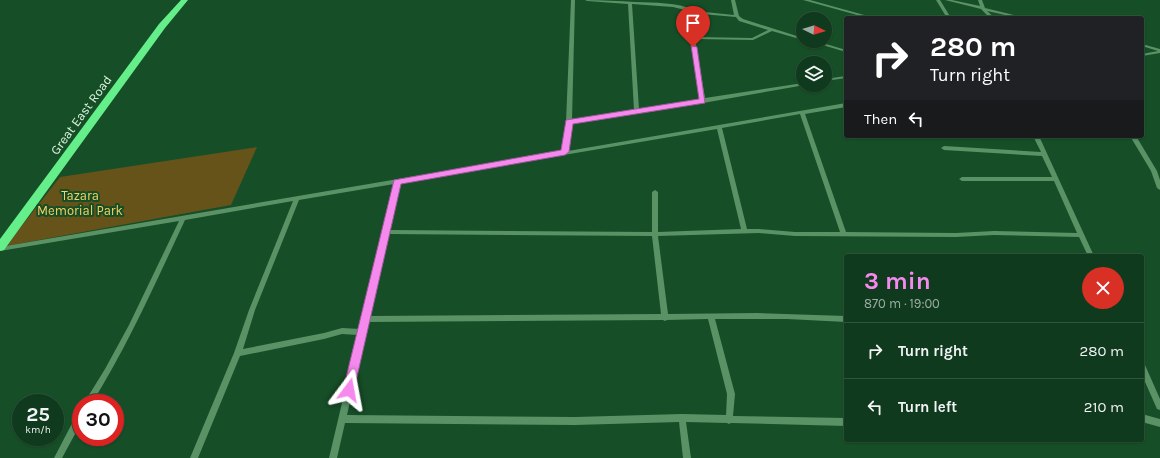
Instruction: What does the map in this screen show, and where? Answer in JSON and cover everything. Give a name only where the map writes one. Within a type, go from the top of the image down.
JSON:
[{"type":"highway","name":"Great East Road","points":[[0,248],[162,26],[185,0]]},
{"type":"street","points":[[565,152],[569,122],[573,0]]},
{"type":"street","points":[[587,0],[672,6],[686,8],[693,11],[738,16]]},
{"type":"street","points":[[733,0],[738,16],[741,20],[796,37]]},
{"type":"street","points":[[805,0],[865,16]]},
{"type":"street","points":[[938,0],[948,16]]},
{"type":"street","points":[[947,0],[1015,16]]},
{"type":"street","points":[[963,0],[980,2],[983,9],[991,16]]},
{"type":"street","points":[[630,3],[637,112]]},
{"type":"street","points":[[693,11],[688,12],[703,101]]},
{"type":"street","points":[[692,38],[754,39],[771,30]]},
{"type":"street","points":[[1144,46],[1160,51]]},
{"type":"street","points":[[832,47],[844,50]]},
{"type":"street","points":[[1144,55],[1160,51]]},
{"type":"street","points":[[832,79],[844,77]]},
{"type":"street","points":[[569,122],[796,85]]},
{"type":"street","points":[[0,248],[844,105]]},
{"type":"street","points":[[802,113],[843,233]]},
{"type":"street","points":[[719,126],[744,231]]},
{"type":"street","points":[[1037,138],[1090,254]]},
{"type":"street","points":[[1134,138],[1154,171],[1160,188]]},
{"type":"street","points":[[944,148],[1044,154]]},
{"type":"street","points":[[962,179],[1056,179]]},
{"type":"street","points":[[333,458],[397,182]]},
{"type":"street","points":[[655,192],[655,234],[665,318]]},
{"type":"street","points":[[194,458],[238,353],[252,310],[297,199]]},
{"type":"street","points":[[94,394],[108,371],[131,327],[183,218]]},
{"type":"street","points":[[386,232],[655,234],[744,231],[956,235],[994,233],[1081,235]]},
{"type":"street","points":[[366,319],[472,317],[665,318],[787,315],[844,319]]},
{"type":"street","points":[[711,316],[731,394],[730,420]]},
{"type":"street","points":[[238,353],[342,331],[362,332]]},
{"type":"street","points":[[1144,371],[1160,406]]},
{"type":"street","points":[[682,418],[687,458]]},
{"type":"street","points":[[342,419],[575,421],[682,418],[844,422]]},
{"type":"street","points":[[1144,419],[1160,423]]},
{"type":"street","points":[[58,458],[72,432]]},
{"type":"green space","name":"Tazara Memorial Park","points":[[257,147],[231,205],[6,246],[60,177]]},
{"type":"route","points":[[349,390],[397,182],[565,152],[569,122],[703,101],[693,47]]}]
